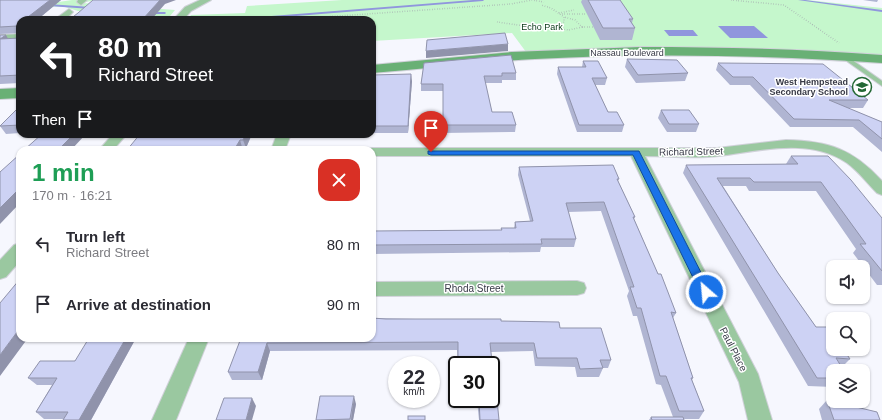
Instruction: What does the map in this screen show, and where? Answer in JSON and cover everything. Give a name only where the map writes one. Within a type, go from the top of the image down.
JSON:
[{"type":"main road","name":"Nassau Boulevard","points":[[376,69],[528,56],[587,53],[774,53],[843,51],[882,59]]},
{"type":"main road","points":[[0,94],[16,93]]},
{"type":"street","points":[[182,16],[188,9],[207,0]]},
{"type":"street","points":[[64,16],[69,12]]},
{"type":"street","points":[[0,38],[16,37]]},
{"type":"street","points":[[110,146],[116,138]]},
{"type":"street","name":"Richard Street","points":[[376,152],[717,152],[753,146],[818,146],[840,153],[851,160],[882,190]]},
{"type":"street","name":"Paul Place","points":[[636,152],[750,381],[760,420]]},
{"type":"street","points":[[0,272],[16,254]]},
{"type":"street","name":"Rhoda Street","points":[[376,288],[577,288]]},
{"type":"street","points":[[164,420],[197,342]]},
{"type":"lane","points":[[843,51],[882,84]]},
{"type":"path","points":[[338,16],[511,4],[532,0],[544,2]]},
{"type":"path","points":[[731,0],[784,5],[843,51]]},
{"type":"path","points":[[541,5],[564,17],[575,20],[582,27]]},
{"type":"path","points":[[560,14],[574,10]]},
{"type":"path","points":[[560,14],[587,14]]},
{"type":"path","points":[[550,27],[561,25],[564,22],[564,17]]},
{"type":"path","points":[[497,22],[569,30],[582,27],[593,27]]},
{"type":"green space","points":[[72,0],[95,0],[82,3],[175,10],[170,16],[113,16],[78,11],[65,7],[32,6]]},
{"type":"green space","name":"Echo Park","points":[[342,0],[807,0],[882,8],[882,59],[827,55],[529,56],[512,33],[376,41],[376,16],[190,16],[245,13],[247,6]]},
{"type":"water","points":[[718,26],[754,26],[768,38],[730,38]]},
{"type":"water","points":[[664,30],[693,30],[698,36],[669,36]]},
{"type":"building","points":[[0,0],[50,0],[29,16],[16,16],[16,26],[0,27]]},
{"type":"building","points":[[93,0],[160,0],[146,16],[74,16]]},
{"type":"building","points":[[588,0],[620,0],[633,19],[629,19],[635,28],[603,28]]},
{"type":"building","points":[[505,33],[508,44],[426,51],[427,40]]},
{"type":"building","points":[[0,35],[6,35],[0,39]]},
{"type":"building","points":[[16,38],[16,75],[0,76],[0,39]]},
{"type":"building","points":[[511,55],[516,73],[502,73],[502,76],[484,76],[492,112],[512,112],[516,125],[443,125],[443,84],[421,84],[424,63]]},
{"type":"building","points":[[627,59],[677,60],[688,73],[638,75]]},
{"type":"building","points":[[583,61],[598,61],[607,78],[592,78],[608,112],[617,112],[624,125],[579,125],[558,67],[586,67]]},
{"type":"building","points":[[718,63],[823,64],[868,100],[829,100],[882,122],[882,139],[859,120],[794,119],[753,77],[733,77]]},
{"type":"building","points":[[411,74],[408,126],[376,126],[376,75]]},
{"type":"building","points":[[16,110],[16,125],[0,126]]},
{"type":"building","points":[[661,110],[689,110],[699,124],[669,124]]},
{"type":"building","points":[[38,138],[70,138],[62,146],[28,146]]},
{"type":"building","points":[[137,138],[244,138],[243,140],[240,140],[236,146],[130,146]]},
{"type":"building","points":[[791,156],[828,156],[851,180],[882,218],[882,271],[860,244],[866,244],[821,182],[754,182],[750,178],[717,178],[778,273],[816,327],[826,327],[826,356],[848,356],[850,359],[836,358],[840,364],[826,364],[826,378],[817,378],[686,165],[798,164]]},
{"type":"building","points":[[16,158],[16,192],[0,208],[0,172]]},
{"type":"building","points":[[613,165],[619,179],[617,179],[635,217],[633,217],[658,274],[661,274],[676,313],[671,312],[693,378],[691,378],[704,411],[679,411],[666,376],[660,376],[641,308],[637,308],[630,287],[634,287],[604,202],[566,203],[576,239],[541,239],[542,244],[376,245],[376,231],[502,230],[501,228],[516,228],[515,222],[533,221],[519,167]]},
{"type":"building","points":[[16,284],[16,333],[0,355],[0,303]]},
{"type":"building","points":[[376,318],[501,319],[501,321],[559,322],[560,328],[601,328],[611,360],[600,360],[603,368],[580,369],[577,358],[537,358],[534,343],[490,343],[491,356],[458,356],[458,342],[267,343],[258,372],[228,372],[239,342],[376,342]]},
{"type":"building","points":[[87,342],[124,342],[79,420],[63,420],[68,412],[36,412],[57,378],[28,378],[40,361],[75,361]]},
{"type":"building","points":[[320,396],[354,396],[350,419],[316,420]]},
{"type":"building","points":[[224,398],[252,398],[246,420],[216,420]]},
{"type":"building","points":[[479,408],[498,408],[499,420],[480,420]]},
{"type":"building","points":[[830,408],[860,408],[877,412],[880,420],[834,420]]},
{"type":"building","points":[[408,416],[425,416],[425,420],[408,420]]},
{"type":"building","points":[[651,417],[683,417],[684,420],[652,420]]},
{"type":"waterway","points":[[284,16],[483,0]]},
{"type":"waterway","points":[[799,0],[882,11]]},
{"type":"waterway","points":[[49,5],[91,8]]},
{"type":"waterway","points":[[151,13],[165,13]]},
{"type":"place","name":"West Hempstead Secondary School","points":[[862,87]]},
{"type":"route","points":[[431,152],[636,152],[706,292]]}]
